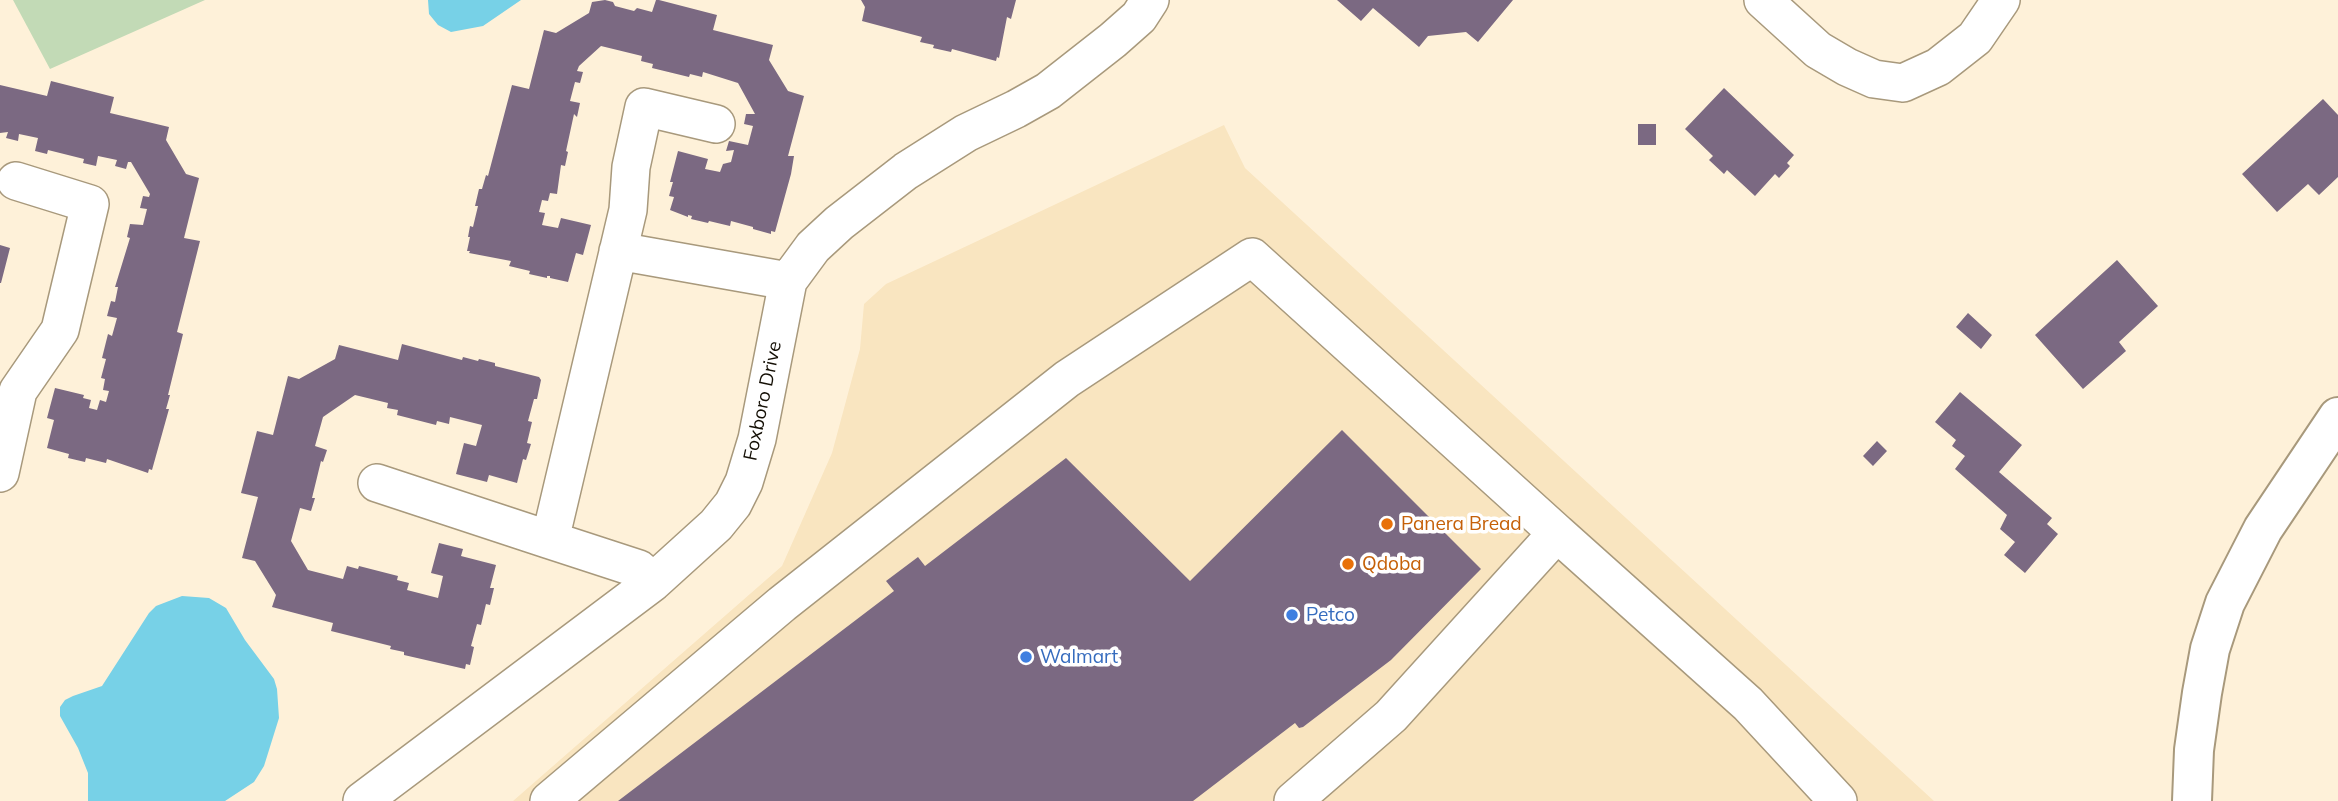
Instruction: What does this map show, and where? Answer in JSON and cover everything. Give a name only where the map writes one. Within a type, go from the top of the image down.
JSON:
[{"type":"main road","points":[[2192,801],[2194,750],[2202,693],[2210,649],[2225,603],[2263,528],[2338,417]]},
{"type":"street","name":"Foxboro Drive","points":[[362,801],[652,583],[716,525],[733,504],[744,482],[757,439],[788,281],[813,247],[839,223],[906,171],[956,139],[1048,91],[1139,17],[1150,0]]},
{"type":"street","points":[[1763,0],[1818,50],[1874,79],[1903,83],[1938,67],[1975,38],[2001,0]]},
{"type":"street","points":[[550,540],[628,210],[631,167],[644,107],[716,124]]},
{"type":"street","points":[[0,473],[19,391],[60,330],[90,204],[16,181]]},
{"type":"street","points":[[618,251],[788,281]]},
{"type":"street","points":[[549,801],[782,604],[1067,379],[1252,257],[1748,704],[1838,801]]},
{"type":"street","points":[[377,483],[639,569],[652,583]]},
{"type":"street","points":[[1293,801],[1391,716],[1557,533]]},
{"type":"shaded area","points":[[1224,125],[1245,168],[1934,801],[513,801],[782,566],[832,453],[860,349],[864,304],[886,284]]},
{"type":"green space","points":[[13,0],[205,0],[50,69]]},
{"type":"water","points":[[428,0],[521,0],[483,26],[451,32],[438,25],[429,14]]},
{"type":"water","points":[[182,596],[209,598],[226,608],[245,640],[274,679],[279,718],[264,766],[254,782],[225,801],[88,801],[88,773],[60,716],[60,707],[65,700],[73,696],[102,686],[149,613],[156,606]]},
{"type":"building","points":[[605,0],[634,11],[637,8],[652,12],[656,0],[659,0],[717,15],[713,30],[773,45],[769,60],[788,91],[804,96],[788,156],[794,156],[791,174],[775,232],[771,231],[771,234],[731,221],[730,226],[709,221],[708,223],[670,210],[674,197],[669,196],[673,182],[670,182],[678,151],[708,159],[705,169],[720,172],[723,164],[731,162],[734,150],[726,151],[729,141],[748,145],[753,126],[744,124],[746,114],[755,114],[738,83],[703,72],[702,77],[690,74],[689,77],[652,68],[653,64],[641,61],[642,56],[601,46],[577,71],[583,72],[580,83],[575,82],[570,101],[580,103],[577,117],[574,114],[565,166],[561,165],[557,194],[550,193],[548,201],[542,200],[539,212],[545,213],[542,225],[558,228],[561,218],[591,225],[583,255],[576,253],[568,282],[550,276],[547,278],[529,274],[530,271],[509,266],[511,261],[467,251],[470,226],[473,227],[478,206],[475,206],[479,189],[482,189],[486,175],[488,176],[512,85],[529,89],[544,30],[556,33],[589,13],[592,2]]},
{"type":"building","points":[[861,0],[1016,0],[1011,19],[1007,17],[999,58],[997,57],[996,61],[952,49],[951,52],[933,48],[934,45],[920,42],[922,37],[862,21],[865,7]]},
{"type":"building","points":[[1337,0],[1513,0],[1478,42],[1466,32],[1428,36],[1419,47],[1373,8],[1361,21]]},
{"type":"building","points":[[51,81],[114,97],[110,113],[169,127],[166,140],[186,174],[199,178],[184,238],[200,241],[177,332],[183,334],[168,395],[166,409],[169,409],[152,470],[149,469],[148,473],[107,459],[106,463],[86,458],[85,462],[68,458],[69,454],[47,448],[54,420],[47,418],[55,388],[84,395],[83,398],[91,400],[89,408],[97,410],[100,400],[106,402],[109,391],[103,390],[105,379],[101,378],[106,359],[102,358],[108,334],[112,336],[117,318],[107,316],[111,301],[115,302],[118,287],[115,287],[130,238],[127,237],[130,224],[143,225],[147,209],[140,208],[143,196],[149,197],[150,194],[131,162],[128,162],[126,169],[115,166],[117,160],[98,156],[96,166],[83,163],[84,159],[48,150],[47,154],[35,151],[38,138],[19,134],[18,141],[6,138],[8,132],[0,133],[0,85],[47,96]]},
{"type":"building","points":[[1724,88],[1794,155],[1787,163],[1790,166],[1779,178],[1775,174],[1755,196],[1727,170],[1724,174],[1709,160],[1713,156],[1685,129]]},
{"type":"building","points":[[2323,99],[2338,115],[2338,177],[2319,195],[2308,184],[2277,212],[2242,174]]},
{"type":"building","points":[[1638,124],[1656,124],[1656,145],[1638,145]]},
{"type":"building","points":[[0,245],[10,248],[1,283],[0,283]]},
{"type":"building","points":[[2117,260],[2158,306],[2119,342],[2126,351],[2083,389],[2035,335]]},
{"type":"building","points":[[1968,313],[1992,335],[1981,349],[1956,327]]},
{"type":"building","points":[[402,344],[462,360],[463,357],[478,361],[479,359],[495,363],[495,366],[539,377],[541,380],[537,399],[534,399],[528,421],[532,422],[527,443],[531,444],[526,460],[523,459],[517,483],[489,475],[487,482],[456,474],[464,443],[476,446],[482,425],[450,417],[449,424],[437,421],[436,425],[397,415],[398,410],[387,408],[388,403],[355,395],[323,417],[315,446],[327,450],[323,462],[321,461],[312,498],[315,498],[311,511],[300,508],[291,541],[308,570],[343,579],[347,566],[358,569],[359,566],[398,576],[397,580],[409,583],[407,590],[438,598],[443,576],[431,573],[439,543],[463,549],[461,556],[496,565],[490,588],[494,588],[490,605],[486,604],[481,625],[477,624],[471,646],[474,647],[470,665],[466,664],[465,669],[404,655],[404,652],[390,649],[391,646],[331,631],[333,623],[272,607],[276,595],[255,561],[242,558],[258,497],[241,493],[257,431],[273,435],[288,376],[299,379],[335,359],[339,345],[398,360]]},
{"type":"building","points":[[1960,392],[2022,445],[1999,472],[2052,518],[2047,524],[2058,534],[2025,573],[2004,555],[2015,542],[2000,529],[2007,515],[1955,469],[1965,456],[1952,446],[1956,440],[1935,422]]},
{"type":"building","name":"Walmart","points":[[1342,430],[1481,569],[1391,660],[1303,727],[1299,728],[1295,723],[1193,801],[618,801],[894,591],[886,581],[918,557],[925,566],[1066,458],[1190,581]]},
{"type":"building","points":[[1877,441],[1887,451],[1873,466],[1863,456]]},
{"type":"place","name":"Panera Bread","points":[[1387,524]]},
{"type":"place","name":"Qdoba","points":[[1348,564]]},
{"type":"place","name":"Petco","points":[[1292,615]]},
{"type":"place","name":"Walmart","points":[[1026,657]]}]
